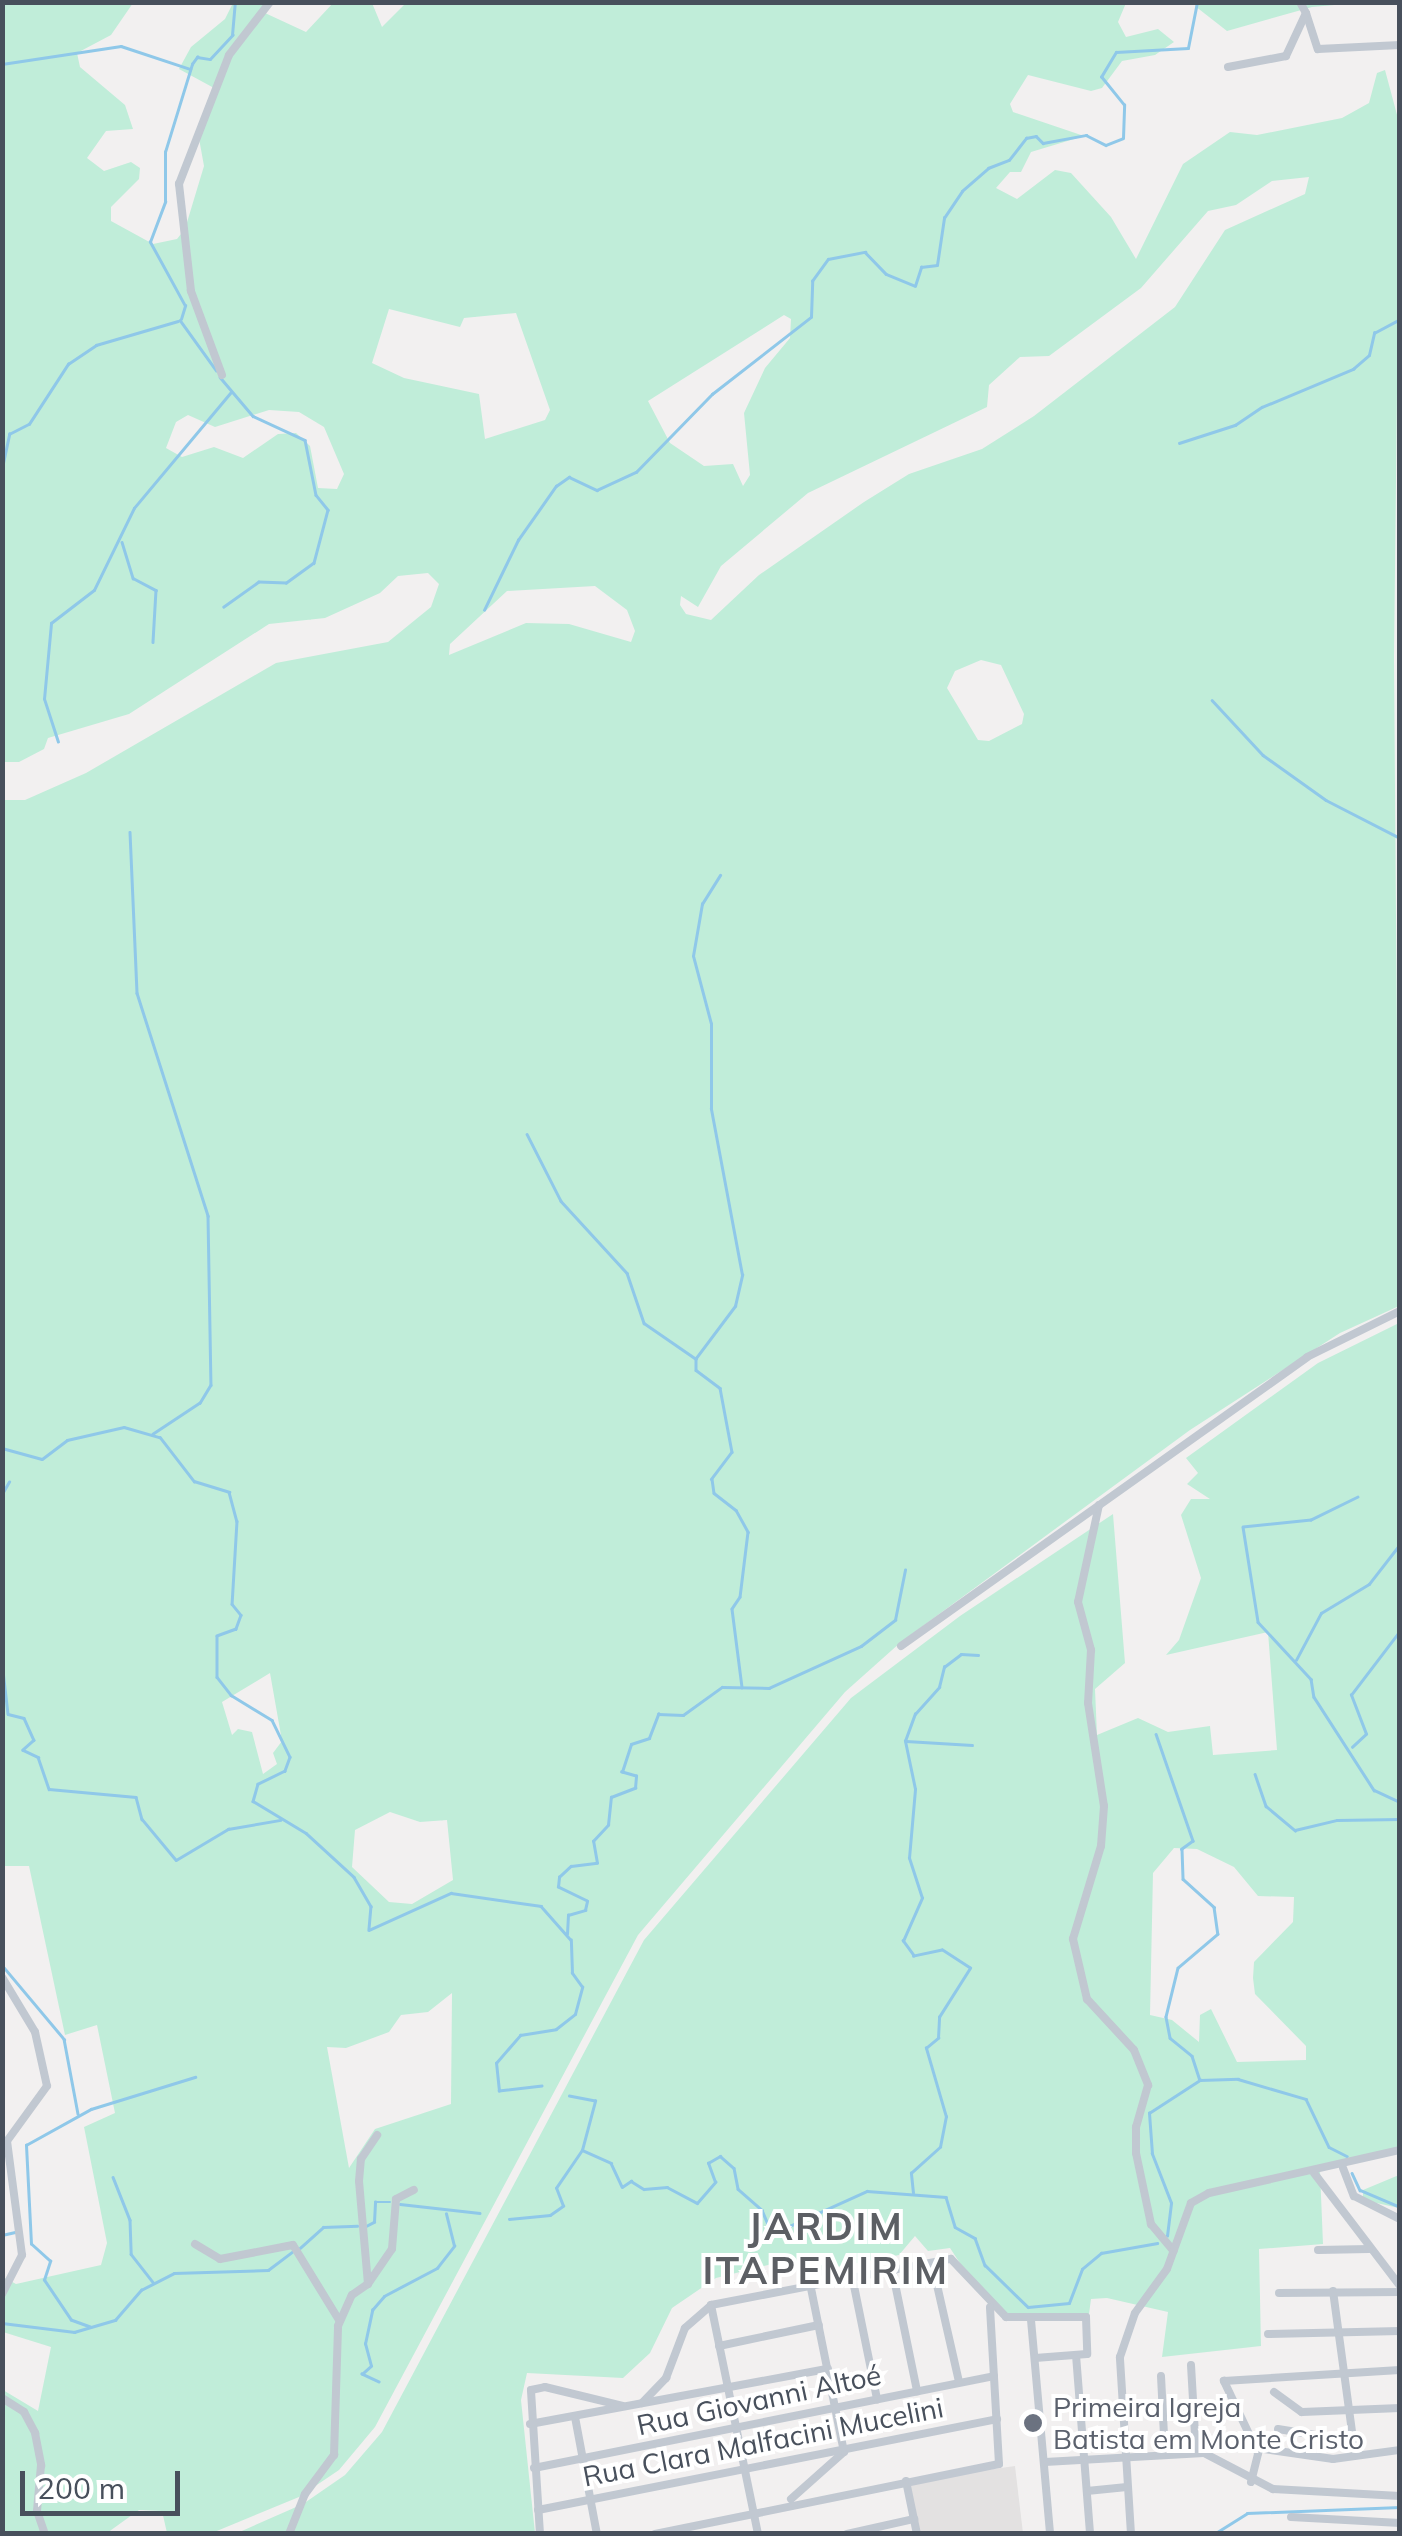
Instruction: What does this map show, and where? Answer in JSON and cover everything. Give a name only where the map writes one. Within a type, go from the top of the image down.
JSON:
[{"type":"street","points":[[222,375],[191,291],[179,184],[229,55],[270,2]]},
{"type":"street","points":[[1300,2],[1318,49],[1400,45]]},
{"type":"street","points":[[1228,67],[1286,56],[1306,13]]},
{"type":"street","points":[[901,1646],[1307,1358],[1400,1311]]},
{"type":"street","points":[[1099,1505],[1078,1602],[1091,1650],[1088,1704],[1104,1806],[1101,1846],[1072,1939],[1087,2000],[1134,2050],[1148,2085],[1136,2127],[1136,2153],[1152,2224],[1174,2252]]},
{"type":"street","points":[[2,1977],[31,2022],[47,2086],[7,2141],[22,2255],[2,2294]]},
{"type":"street","points":[[368,2284],[359,2181],[362,2159],[376,2136]]},
{"type":"street","points":[[1132,2534],[1124,2456],[1122,2347],[1174,2252],[1195,2198],[1343,2168],[1400,2150]]},
{"type":"street","points":[[1343,2168],[1354,2196],[1400,2218]]},
{"type":"street","points":[[1314,2173],[1400,2289]]},
{"type":"street","points":[[289,2534],[305,2494],[334,2456],[339,2320],[352,2295],[368,2284],[392,2249],[396,2200],[414,2190]]},
{"type":"street","points":[[195,2244],[213,2258],[228,2259],[290,2244],[339,2320]]},
{"type":"street","points":[[1318,2250],[1369,2248]]},
{"type":"street","points":[[932,2263],[959,2382]]},
{"type":"street","points":[[642,2404],[666,2378],[685,2328],[711,2305],[810,2283],[932,2263],[958,2263],[990,2307],[1001,2458],[995,2466],[788,2502],[655,2534]]},
{"type":"street","points":[[892,2270],[917,2390]]},
{"type":"street","points":[[852,2276],[877,2399]]},
{"type":"street","points":[[788,2502],[844,2452],[810,2283]]},
{"type":"street","points":[[1279,2293],[1400,2289]]},
{"type":"street","points":[[1333,2291],[1355,2453]]},
{"type":"street","points":[[711,2305],[758,2534]]},
{"type":"street","points":[[990,2307],[1032,2320],[1087,2320],[1090,2348],[1076,2356],[1036,2358]]},
{"type":"street","points":[[1032,2320],[1050,2534]]},
{"type":"street","points":[[719,2346],[819,2325]]},
{"type":"street","points":[[1268,2334],[1338,2329],[1400,2332]]},
{"type":"street","points":[[1076,2356],[1090,2534]]},
{"type":"street","points":[[1191,2366],[1196,2453]]},
{"type":"street","points":[[530,2424],[828,2369]]},
{"type":"street","points":[[1250,2482],[1257,2448],[1224,2381],[1343,2369],[1400,2370]]},
{"type":"street","name":"Rua Giovanni Altoé","points":[[534,2468],[994,2376]]},
{"type":"street","points":[[1161,2376],[1164,2455]]},
{"type":"street","points":[[540,2534],[530,2424],[535,2386],[624,2406]]},
{"type":"street","points":[[1274,2392],[1294,2410],[1400,2408]]},
{"type":"street","points":[[2,2398],[24,2412],[35,2433],[41,2466],[36,2504],[45,2534]]},
{"type":"street","points":[[575,2417],[597,2534]]},
{"type":"street","name":"Rua Clara Malfacini Mucelini","points":[[538,2510],[997,2419]]},
{"type":"street","points":[[1278,2429],[1352,2441]]},
{"type":"street","points":[[1257,2448],[1333,2459],[1355,2453],[1400,2450]]},
{"type":"street","points":[[1045,2462],[1196,2453],[1217,2457],[1250,2482],[1284,2490],[1400,2496]]},
{"type":"street","points":[[906,2481],[918,2534]]},
{"type":"street","points":[[1087,2491],[1127,2486]]},
{"type":"street","points":[[1291,2517],[1400,2524]]},
{"type":"street","points":[[846,2534],[914,2519]]},
{"type":"shaded area","points":[[1015,2466],[1023,2533],[920,2533],[908,2481]]},
{"type":"green space","points":[[334,2],[372,3],[382,27],[407,2],[1126,3],[1118,22],[1126,37],[1158,29],[1174,42],[1155,55],[1122,61],[1102,88],[1091,91],[1028,75],[1010,104],[1013,112],[1084,136],[1031,152],[1021,172],[1010,172],[996,188],[1017,199],[1055,170],[1071,173],[1111,217],[1136,259],[1183,164],[1230,132],[1257,135],[1342,118],[1369,103],[1377,73],[1385,70],[1400,126],[1394,658],[1399,1306],[1340,1333],[1190,1430],[901,1642],[845,1692],[638,1935],[375,2427],[339,2470],[299,2497],[212,2533],[167,2533],[162,2511],[139,2510],[107,2533],[3,2533],[2,2383],[3,2390],[38,2411],[51,2347],[3,2332],[3,2277],[16,2284],[101,2265],[107,2243],[84,2127],[115,2113],[97,2025],[65,2035],[29,1866],[3,1866],[3,800],[25,800],[86,773],[276,663],[388,642],[431,607],[439,584],[428,573],[398,576],[380,593],[325,618],[269,624],[129,714],[48,738],[44,749],[19,762],[3,762],[3,3],[133,3],[111,35],[77,53],[80,67],[125,105],[133,129],[106,131],[87,158],[104,171],[131,162],[140,168],[139,179],[111,207],[111,221],[153,244],[177,239],[185,229],[204,166],[198,133],[214,88],[179,69],[191,47],[225,19],[233,3],[270,3],[265,13],[306,32]],"holes":[[[1309,177],[1305,194],[1225,230],[1175,307],[1034,416],[982,449],[909,474],[864,502],[759,575],[711,620],[686,614],[680,605],[681,596],[698,607],[721,566],[808,493],[987,407],[989,385],[1020,357],[1049,356],[1141,288],[1208,211],[1236,205],[1272,181]],[[389,309],[460,327],[464,318],[516,313],[550,410],[545,420],[485,439],[479,394],[404,378],[372,363]],[[784,315],[791,319],[790,338],[765,368],[744,413],[750,475],[743,486],[733,464],[704,466],[670,443],[648,401]],[[269,410],[299,412],[324,427],[344,474],[337,489],[318,488],[310,446],[296,433],[278,434],[243,458],[214,447],[182,457],[166,448],[176,422],[188,415],[215,427]],[[595,586],[627,610],[635,631],[631,642],[569,624],[526,623],[449,655],[450,644],[507,591]],[[981,660],[1001,665],[1024,714],[1022,724],[989,741],[978,740],[947,688],[955,671]],[[270,1673],[282,1741],[273,1753],[277,1764],[263,1774],[252,1732],[238,1729],[232,1735],[222,1702]],[[390,1812],[420,1822],[447,1820],[453,1880],[412,1904],[389,1902],[352,1867],[355,1830]],[[452,1993],[451,2104],[375,2129],[349,2168],[327,2047],[346,2048],[389,2032],[401,2015],[428,2012]]]},
{"type":"green space","points":[[1199,2],[1357,3],[1312,7],[1227,31],[1195,6]]},
{"type":"green space","points":[[1399,1323],[1399,2151],[1320,2171],[1323,2244],[1259,2249],[1261,2346],[1162,2357],[1168,2312],[1107,2298],[1091,2299],[1089,2314],[1007,2315],[975,2286],[950,2248],[928,2251],[915,2236],[899,2255],[816,2271],[772,2264],[716,2278],[672,2308],[650,2353],[623,2378],[527,2373],[521,2400],[535,2533],[235,2534],[303,2504],[345,2475],[382,2432],[644,1940],[851,1698],[960,1616],[1113,1514],[1125,1663],[1095,1689],[1097,1735],[1138,1718],[1168,1732],[1210,1726],[1213,1755],[1277,1750],[1268,1632],[1166,1655],[1179,1640],[1201,1578],[1181,1515],[1191,1499],[1210,1499],[1187,1484],[1198,1473],[1186,1458],[1318,1363]],"holes":[[[1174,1848],[1197,1849],[1234,1867],[1258,1896],[1294,1897],[1293,1922],[1254,1962],[1253,1978],[1255,1994],[1306,2046],[1306,2060],[1237,2062],[1211,2009],[1200,2015],[1199,2042],[1172,2020],[1150,2015],[1153,1873]]]},
{"type":"green space","points":[[1399,2175],[1399,2208],[1363,2200],[1363,2190]]},
{"type":"waterway","points":[[181,319],[185,306],[150,242],[165,202],[165,152],[192,64],[197,57],[210,59],[232,35],[235,2]]},
{"type":"waterway","points":[[484,610],[518,540],[556,486],[569,477],[597,490],[636,472],[712,394],[811,317],[812,281],[828,259],[865,252],[886,274],[915,286],[921,267],[937,265],[944,218],[962,191],[988,168],[1009,160],[1026,138],[1036,136],[1043,143],[1086,135],[1106,145],[1123,138],[1124,105],[1101,77],[1116,52],[1188,48],[1197,2]]},
{"type":"waterway","points":[[2,64],[121,46],[190,69]]},
{"type":"waterway","points":[[1179,443],[1235,425],[1262,407],[1353,369],[1369,355],[1374,333],[1400,319]]},
{"type":"waterway","points":[[180,320],[216,370]]},
{"type":"waterway","points":[[2,468],[9,434],[29,424],[68,364],[96,345],[178,321]]},
{"type":"waterway","points":[[220,377],[253,416],[305,440],[316,495],[328,510],[314,563],[286,583],[259,582],[224,607]]},
{"type":"waterway","points":[[58,742],[44,699],[51,623],[94,590],[134,508],[230,393]]},
{"type":"waterway","points":[[122,542],[133,578],[156,590],[153,642]]},
{"type":"waterway","points":[[1212,700],[1263,755],[1326,800],[1400,838]]},
{"type":"waterway","points":[[130,832],[137,993],[208,1216],[211,1385],[200,1403],[153,1434]]},
{"type":"waterway","points":[[696,1358],[735,1306],[742,1275],[711,1109],[711,1024],[693,956],[702,904],[720,875]]},
{"type":"waterway","points":[[527,1134],[561,1201],[627,1273],[644,1323],[696,1359],[696,1370],[720,1388],[732,1452],[712,1479],[714,1493],[736,1510],[748,1532],[740,1597],[732,1609],[742,1687]]},
{"type":"waterway","points":[[2,1448],[42,1459],[67,1440],[124,1427],[160,1437],[194,1481],[229,1492],[237,1521],[232,1604],[241,1615],[236,1629],[217,1636],[217,1677],[231,1695],[272,1720],[290,1757],[285,1771],[258,1784],[253,1801],[306,1833],[354,1877],[371,1906],[369,1930],[451,1893],[541,1906],[570,1939]]},
{"type":"waterway","points":[[2,1494],[9,1482]]},
{"type":"waterway","points":[[1358,1497],[1311,1520],[1243,1527],[1258,1622],[1311,1679],[1314,1697],[1374,1790],[1400,1802]]},
{"type":"waterway","points":[[1296,1660],[1321,1613],[1369,1584],[1400,1544]]},
{"type":"waterway","points":[[567,1934],[568,1915],[585,1910],[587,1901],[558,1887],[559,1877],[571,1866],[597,1863],[593,1841],[608,1825],[611,1797],[635,1788],[636,1776],[622,1772],[631,1744],[649,1738],[658,1714],[683,1715],[722,1687],[769,1688],[861,1646],[895,1620],[905,1570]]},
{"type":"waterway","points":[[1352,1747],[1366,1734],[1351,1695],[1399,1632]]},
{"type":"waterway","points":[[913,2193],[911,2173],[940,2147],[946,2117],[926,2048],[938,2038],[939,2017],[970,1968],[942,1950],[914,1956],[903,1941],[922,1898],[909,1858],[915,1789],[905,1741],[915,1714],[939,1687],[944,1667],[961,1654],[978,1655]]},
{"type":"waterway","points":[[2,1662],[8,1714],[24,1718],[34,1740],[23,1750],[38,1757],[49,1789],[136,1797],[142,1819],[176,1860],[228,1829],[280,1820]]},
{"type":"waterway","points":[[1156,1734],[1193,1841],[1182,1849],[1183,1879],[1214,1907],[1218,1934],[1178,1968],[1166,2017],[1170,2038],[1192,2056],[1200,2080]]},
{"type":"waterway","points":[[906,1741],[972,1745]]},
{"type":"waterway","points":[[1255,1774],[1266,1806],[1295,1830],[1337,1820],[1400,1819]]},
{"type":"waterway","points":[[542,2086],[499,2091],[496,2063],[520,2035],[556,2029],[575,2014],[582,1987],[572,1973],[571,1940]]},
{"type":"waterway","points":[[2,1965],[64,2039],[78,2114]]},
{"type":"waterway","points":[[90,2327],[71,2320],[44,2280],[50,2261],[31,2244],[26,2145],[91,2109],[195,2077]]},
{"type":"waterway","points":[[1167,2236],[1171,2203],[1152,2154],[1149,2113],[1200,2080],[1238,2079],[1306,2099],[1329,2147],[1347,2156]]},
{"type":"waterway","points":[[509,2219],[550,2215],[563,2206],[556,2188],[582,2150],[595,2101],[569,2096]]},
{"type":"waterway","points":[[582,2150],[611,2163],[622,2187],[631,2181],[644,2189],[667,2187],[697,2203],[715,2182],[708,2163],[720,2156],[734,2168],[738,2189],[762,2210],[772,2234],[867,2191],[946,2197],[955,2227],[975,2238],[985,2265],[1028,2307],[1069,2303],[1082,2269],[1101,2253],[1157,2243]]},
{"type":"waterway","points":[[1352,2173],[1360,2190],[1400,2207]]},
{"type":"waterway","points":[[113,2177],[130,2220],[131,2254],[153,2282]]},
{"type":"waterway","points":[[366,2226],[374,2222],[375,2202],[390,2202]]},
{"type":"waterway","points":[[400,2204],[479,2213]]},
{"type":"waterway","points":[[379,2382],[362,2374],[371,2366],[365,2344],[372,2310],[384,2296],[437,2268],[454,2246],[446,2214]]},
{"type":"waterway","points":[[300,2248],[323,2227],[357,2226]]},
{"type":"waterway","points":[[2,2235],[15,2232]]},
{"type":"waterway","points":[[2,2323],[74,2332],[115,2320],[141,2290],[174,2273],[268,2270],[292,2252]]},
{"type":"waterway","points":[[1214,2534],[1247,2513],[1400,2507]]},
{"type":"place","name":"Primeira Igreja Batista em Monte Cristo","points":[[1033,2423]]},
{"type":"district","name":"JARDIM ITAPEMIRIM","points":[[826,2249]]}]
